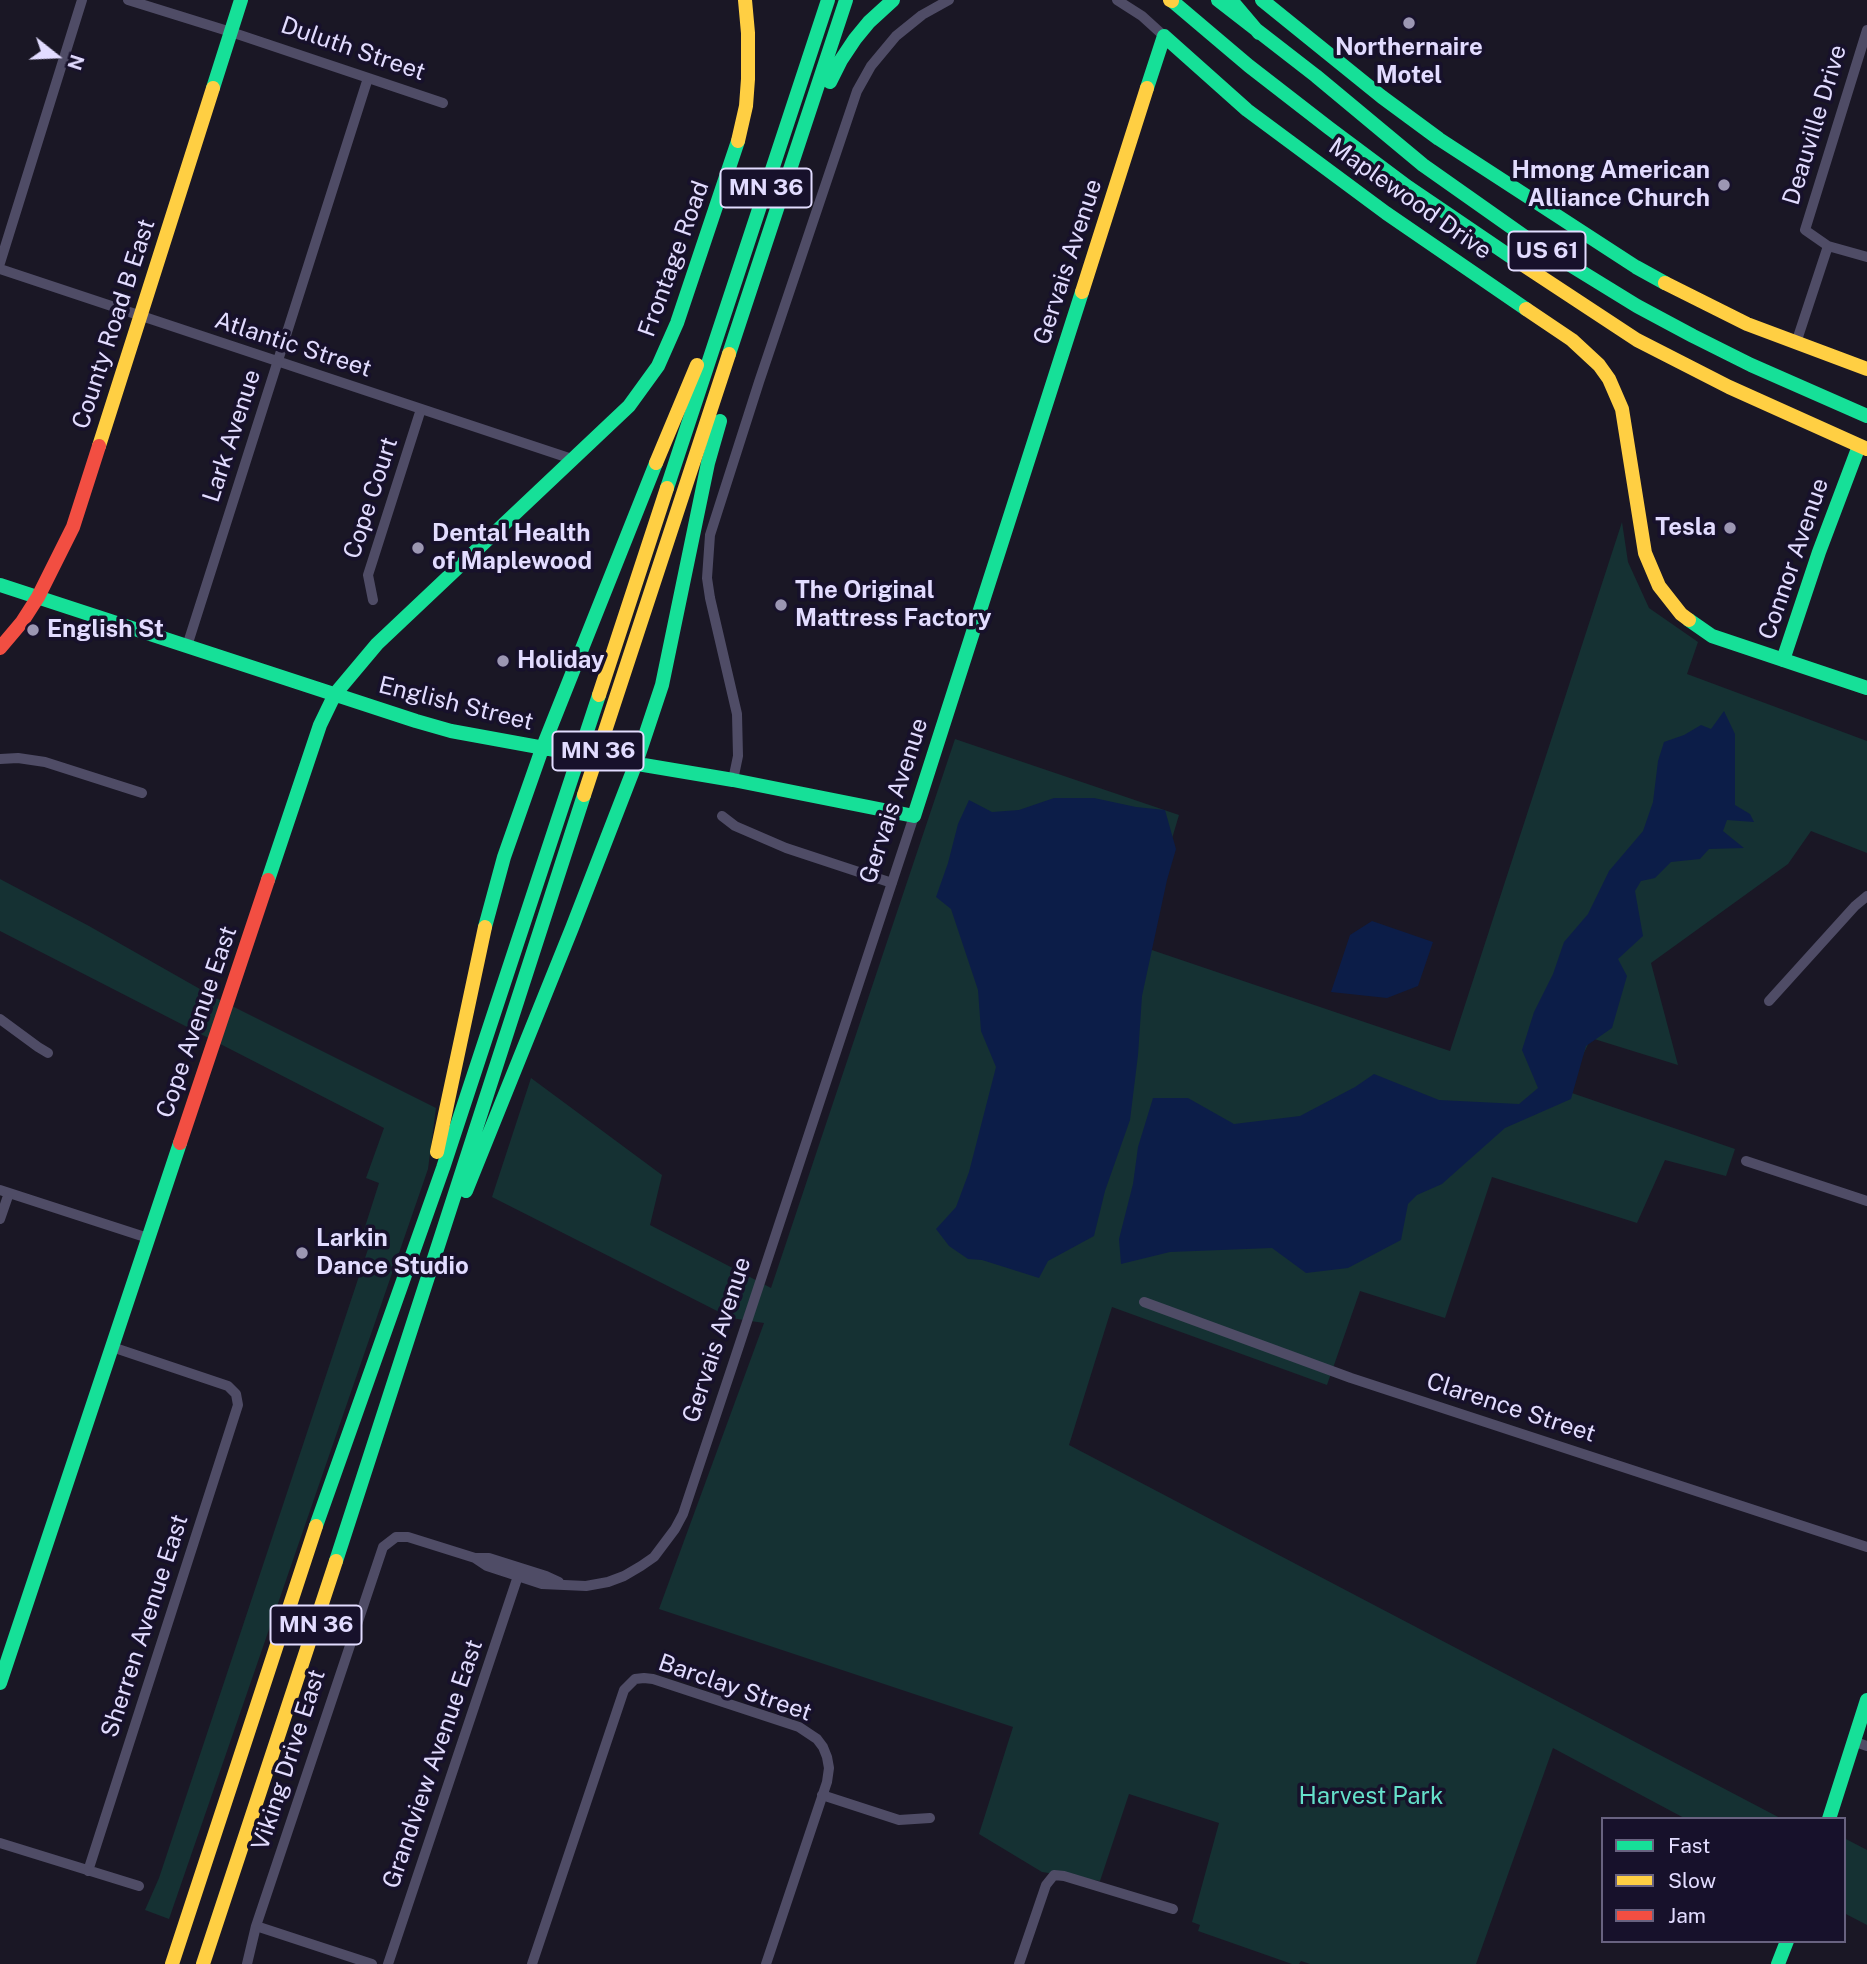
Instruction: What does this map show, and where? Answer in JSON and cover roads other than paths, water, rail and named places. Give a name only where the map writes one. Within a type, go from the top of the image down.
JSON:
[{"type":"main road","name":"County Road B East","points":[[0,648],[22,622],[38,597],[73,527],[241,0]]},
{"type":"main road","name":"Frontage Road","points":[[572,459],[629,406],[644,387],[658,366],[677,323],[732,163],[746,106],[749,67],[744,0]]},
{"type":"main road","points":[[801,85],[819,0]]},
{"type":"main road","name":"MN 36","points":[[172,1964],[315,1530],[439,1180],[828,0]]},
{"type":"main road","name":"MN 36","points":[[203,1964],[846,0]]},
{"type":"main road","points":[[781,196],[841,60],[869,22],[893,0]]},
{"type":"main road","name":"US 61","points":[[1171,0],[1239,58],[1329,128],[1408,187],[1563,293],[1637,340],[1865,451]]},
{"type":"main road","name":"US 61","points":[[1218,0],[1316,76],[1423,165],[1528,239],[1637,306],[1693,336],[1751,365],[1867,416]]},
{"type":"main road","points":[[1231,0],[1259,33]]},
{"type":"main road","points":[[1262,0],[1346,69],[1439,139],[1594,240],[1684,293],[1747,324],[1867,369]]},
{"type":"main road","name":"Maplewood Drive","points":[[1164,36],[1247,110],[1386,213],[1587,352],[1609,379],[1622,409],[1645,553],[1659,586],[1681,614],[1695,626],[1712,636],[1783,660]]},
{"type":"main road","name":"Gervais Avenue","points":[[914,816],[1164,36]]},
{"type":"main road","points":[[425,1285],[448,1238],[636,763],[668,662],[708,463],[774,219]]},
{"type":"main road","points":[[385,1335],[431,1177],[482,933],[504,857],[542,749],[618,554],[680,402],[732,290]]},
{"type":"main road","points":[[1852,410],[1867,403]]},
{"type":"main road","name":"Connor Avenue","points":[[1783,660],[1849,472],[1865,451],[1867,432]]},
{"type":"main road","name":"Cope Avenue East","points":[[0,1683],[312,747],[335,694],[377,644],[572,459]]},
{"type":"main road","name":"English Street","points":[[0,584],[447,730],[542,749],[733,780],[914,816]]},
{"type":"main road","points":[[1783,660],[1867,688]]},
{"type":"main road","points":[[1830,1817],[1860,1744],[1867,1700]]},
{"type":"main road","points":[[1778,1964],[1786,1943]]},
{"type":"street","points":[[0,263],[82,0]]},
{"type":"street","name":"Duluth Street","points":[[128,0],[443,103]]},
{"type":"street","points":[[733,780],[738,756],[737,714],[710,598],[707,578],[710,535],[857,90],[871,66],[896,36],[922,15],[948,0]]},
{"type":"street","points":[[1117,0],[1142,16],[1164,36]]},
{"type":"street","name":"Deauville Drive","points":[[1828,246],[1805,230],[1867,30]]},
{"type":"street","name":"Lark Avenue","points":[[187,646],[368,78]]},
{"type":"street","points":[[1796,343],[1828,246],[1867,255]]},
{"type":"street","name":"Atlantic Street","points":[[0,269],[572,459]]},
{"type":"street","name":"Cope Court","points":[[373,600],[368,575],[421,409]]},
{"type":"street","points":[[0,759],[18,758],[45,762],[142,793]]},
{"type":"street","points":[[722,816],[735,826],[786,848],[892,883]]},
{"type":"street","name":"Gervais Avenue","points":[[563,1584],[586,1586],[624,1576],[654,1556],[666,1543],[683,1514],[914,816]]},
{"type":"street","points":[[1769,1001],[1867,896]]},
{"type":"street","points":[[0,1019],[48,1053]]},
{"type":"street","points":[[1746,1161],[1867,1201]]},
{"type":"street","points":[[0,1219],[4,1192],[148,1238]]},
{"type":"street","name":"Clarence Street","points":[[1144,1302],[1350,1378],[1867,1547]]},
{"type":"street","name":"Sherren Avenue East","points":[[88,1871],[238,1405],[236,1394],[228,1386],[112,1347]]},
{"type":"street","name":"Viking Drive East","points":[[247,1964],[256,1926],[383,1546],[396,1537],[408,1537],[475,1559]]},
{"type":"street","points":[[475,1559],[489,1558],[563,1584]]},
{"type":"street","points":[[475,1559],[487,1566],[542,1584],[563,1584]]},
{"type":"street","name":"Grandview Avenue East","points":[[388,1964],[518,1576]]},
{"type":"street","name":"Barclay Street","points":[[532,1964],[624,1690],[635,1679],[644,1678],[809,1732],[817,1739],[827,1757],[828,1775],[822,1796],[766,1964]]},
{"type":"street","points":[[822,1796],[899,1820],[930,1818]]},
{"type":"street","points":[[0,1843],[139,1886]]},
{"type":"street","points":[[1020,1964],[1046,1885],[1054,1875],[1173,1909]]},
{"type":"street","points":[[256,1926],[372,1964]]},
{"type":"water","points":[[1724,711],[1735,734],[1735,805],[1750,814],[1754,822],[1727,820],[1723,831],[1744,848],[1709,849],[1700,859],[1671,862],[1655,878],[1641,881],[1635,891],[1643,936],[1618,959],[1627,976],[1612,1028],[1586,1046],[1571,1099],[1505,1128],[1442,1184],[1417,1195],[1408,1204],[1401,1240],[1348,1268],[1306,1273],[1272,1248],[1170,1252],[1121,1264],[1119,1239],[1133,1184],[1138,1147],[1153,1098],[1188,1098],[1234,1124],[1300,1116],[1374,1074],[1439,1100],[1519,1104],[1538,1088],[1522,1050],[1534,1012],[1553,974],[1564,942],[1588,914],[1609,871],[1643,831],[1653,802],[1658,761],[1664,742],[1701,725],[1711,729]]},
{"type":"water","points":[[1054,798],[1094,798],[1165,810],[1176,849],[1142,996],[1130,1120],[1105,1191],[1094,1236],[1048,1261],[1039,1278],[982,1260],[968,1259],[949,1246],[936,1229],[956,1207],[969,1172],[996,1067],[981,1031],[978,990],[951,909],[936,897],[958,824],[969,800],[992,812],[1019,810]]},
{"type":"water","points":[[1372,921],[1433,942],[1418,986],[1387,998],[1331,992],[1350,935]]},
{"type":"place","name":"Northernaire Motel","points":[[1409,23]]},
{"type":"place","name":"Hmong American Alliance Church","points":[[1724,185]]},
{"type":"place","name":"Tesla","points":[[1730,528]]},
{"type":"place","name":"Dental Health of Maplewood","points":[[418,548]]},
{"type":"place","name":"The Original Mattress Factory","points":[[781,605]]},
{"type":"place","name":"English St","points":[[33,630]]},
{"type":"place","name":"Holiday","points":[[503,661]]},
{"type":"place","name":"Larkin Dance Studio","points":[[302,1253]]},
{"type":"park label","name":"Harvest Park","points":[[1371,1797]]}]
